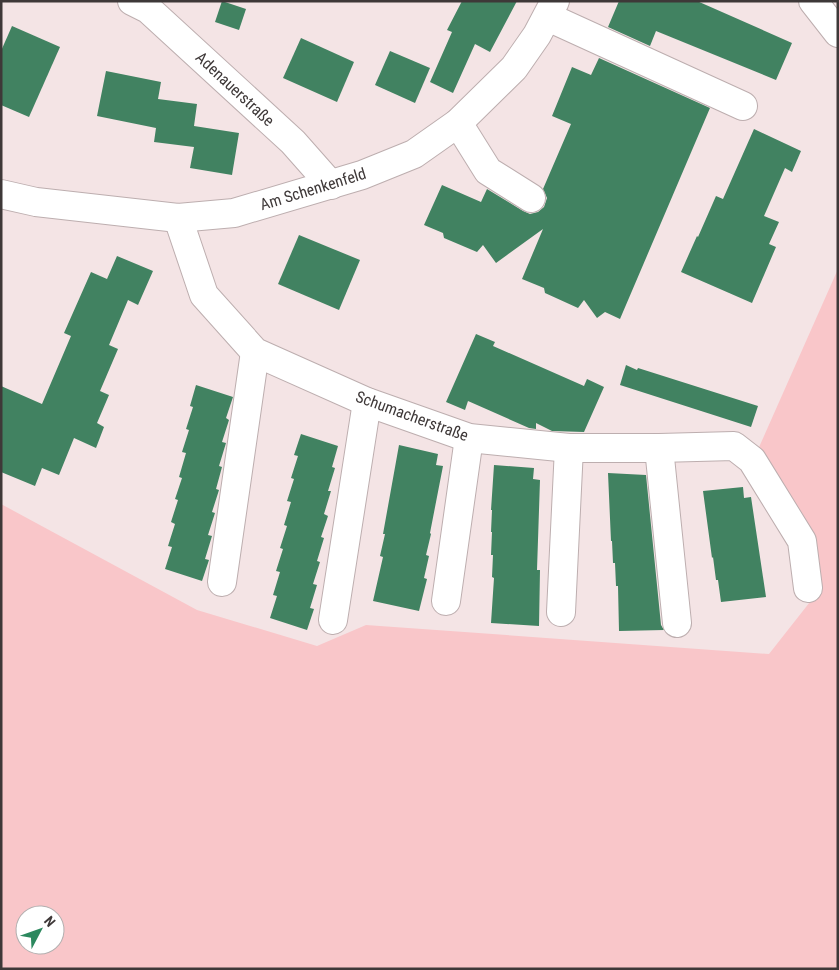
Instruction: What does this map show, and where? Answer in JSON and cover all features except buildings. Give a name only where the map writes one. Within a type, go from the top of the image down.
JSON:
[{"type":"street","name":"Adenauerstraße","points":[[132,1],[148,9],[257,108],[293,142],[331,186]]},
{"type":"street","points":[[814,1],[838,33]]},
{"type":"street","name":"Am Schenkenfeld","points":[[1,194],[36,202],[178,218],[234,213],[331,186],[414,154],[458,123],[514,68],[551,9]]},
{"type":"street","points":[[551,9],[743,106]]},
{"type":"street","points":[[458,123],[488,171],[531,198]]},
{"type":"street","name":"Schumacherstraße","points":[[178,218],[204,295],[255,352],[367,402],[469,438],[569,448],[734,446],[752,460],[802,541],[808,588]]},
{"type":"street","points":[[222,582],[255,352]]},
{"type":"street","points":[[333,620],[367,402]]},
{"type":"street","points":[[446,601],[469,438]]},
{"type":"street","points":[[561,612],[569,448]]},
{"type":"street","points":[[659,448],[677,623]]},
{"type":"shaded area","points":[[838,269],[838,969],[1,969],[1,504],[197,610],[317,646],[366,625],[769,654],[817,593],[756,454]]}]
